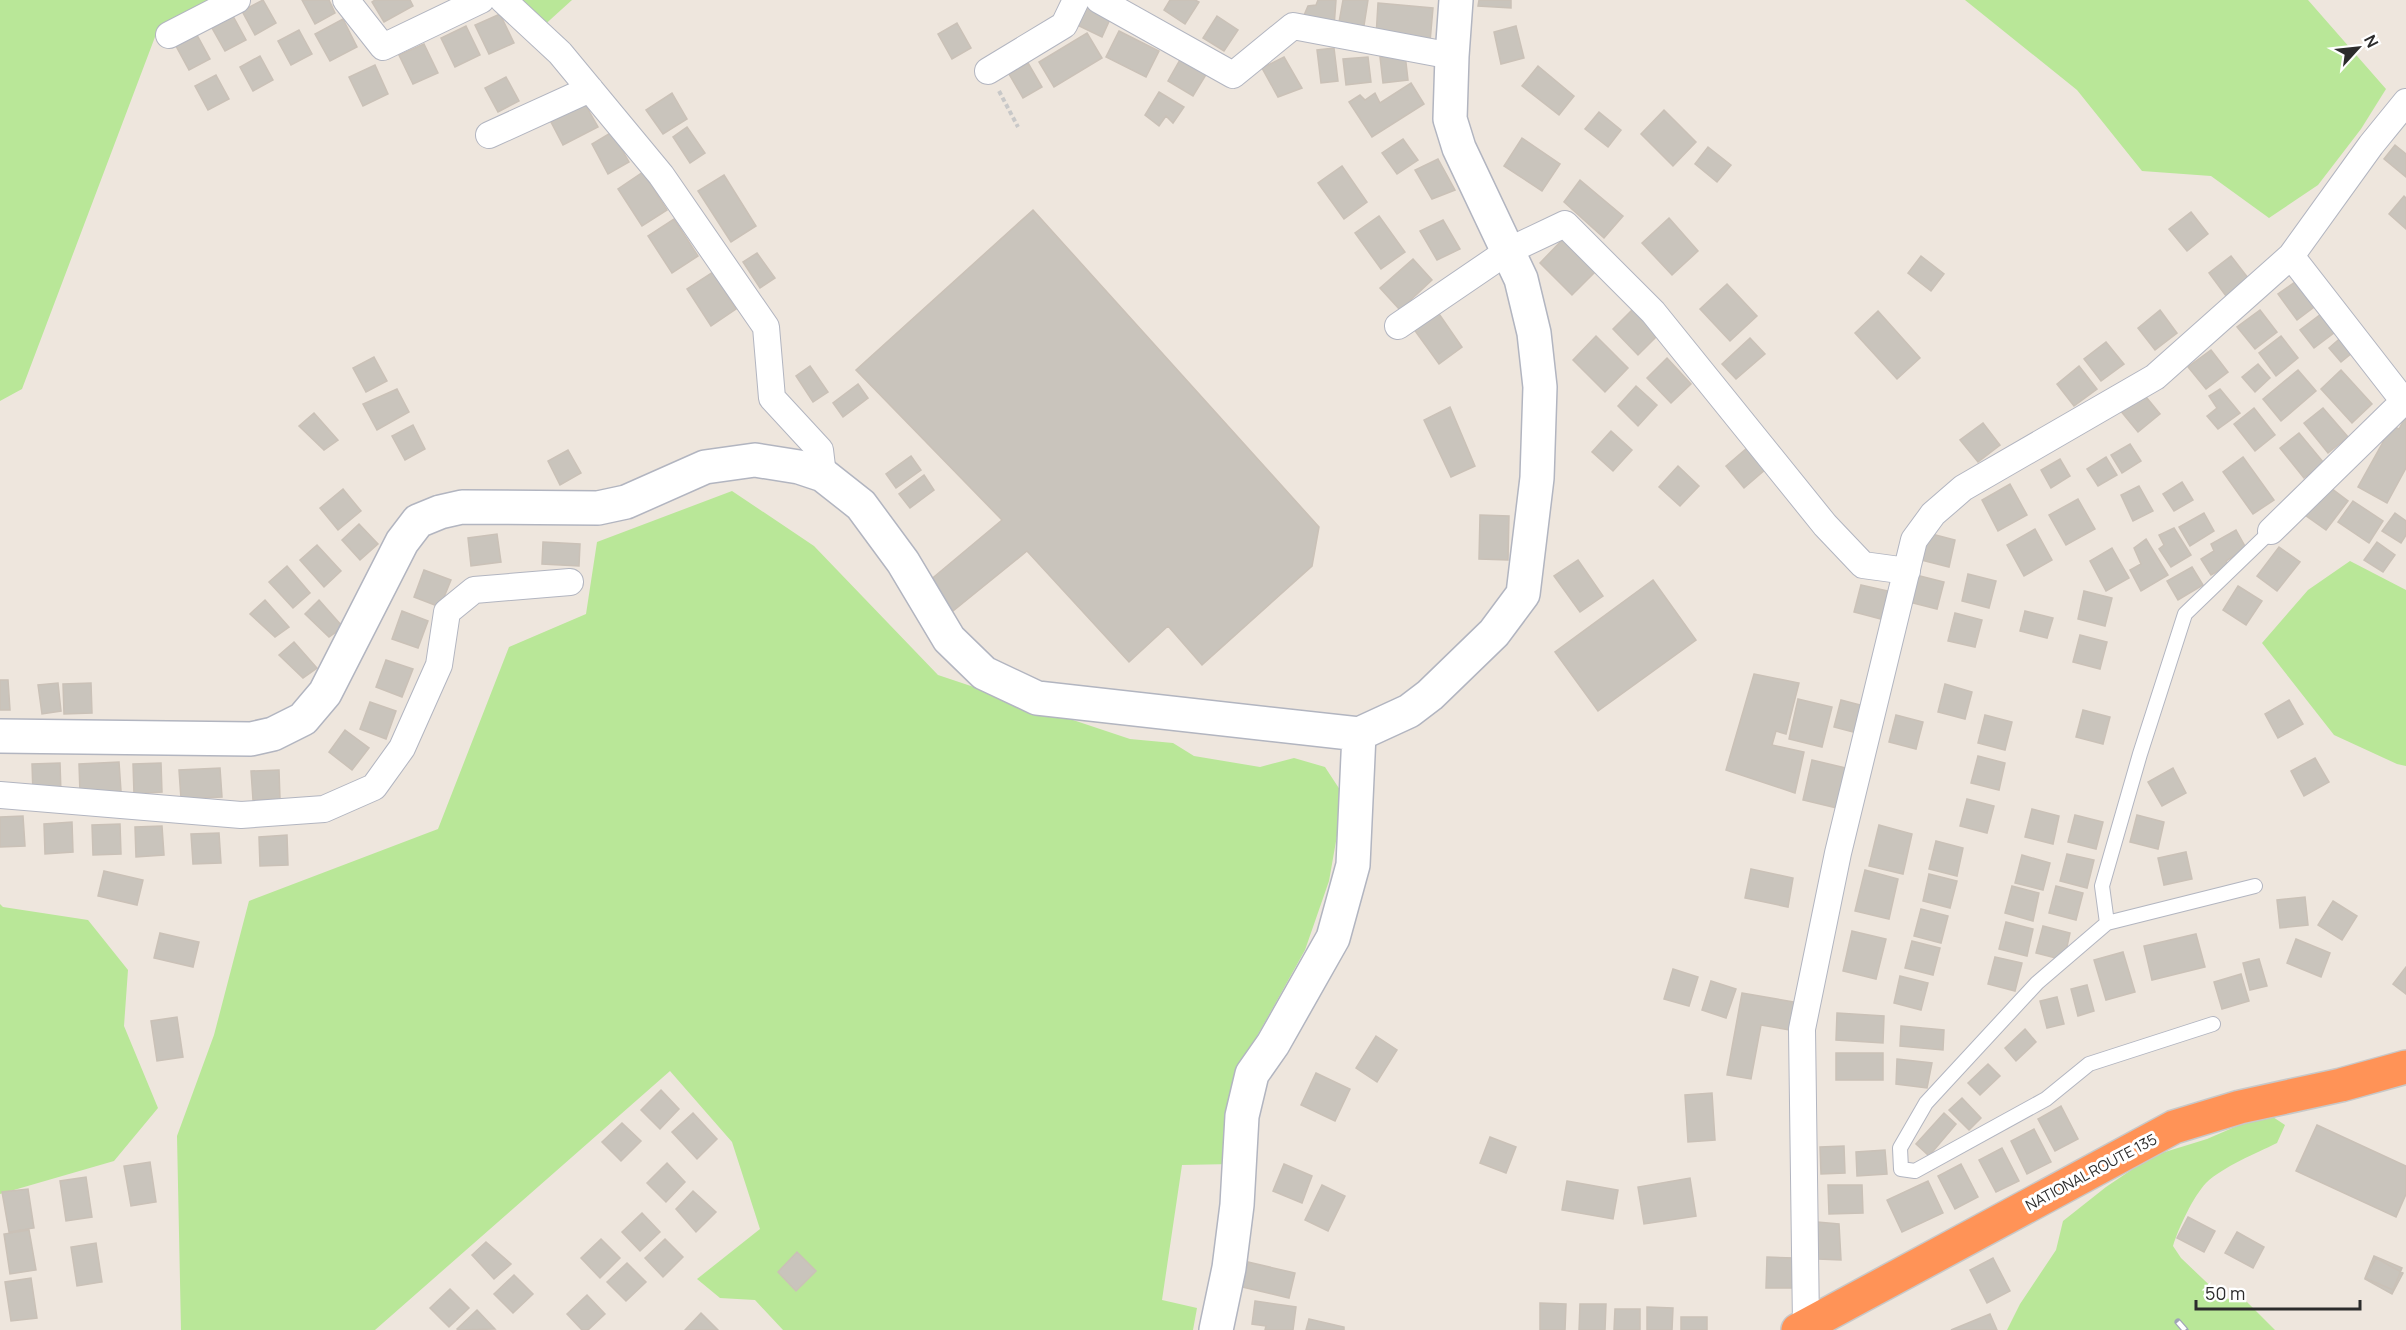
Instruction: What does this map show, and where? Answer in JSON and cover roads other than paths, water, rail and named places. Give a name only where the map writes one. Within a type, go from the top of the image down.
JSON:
[{"type":"highway","name":"NATIONAL ROUTE 135","points":[[1802,1328],[2174,1127],[2240,1107],[2341,1085],[2406,1067]]},
{"type":"street","points":[[169,35],[237,0]]},
{"type":"street","points":[[346,0],[383,46],[481,0]]},
{"type":"street","points":[[503,0],[560,53],[661,175],[766,327],[772,398],[820,450],[824,475]]},
{"type":"street","points":[[988,71],[1065,25],[1076,0]]},
{"type":"street","points":[[1099,0],[1233,75],[1293,26],[1452,56]]},
{"type":"street","points":[[0,736],[251,739],[273,734],[303,719],[325,693],[402,542],[418,521],[440,512],[462,507],[598,508],[626,502],[705,467],[755,460],[800,467],[824,475],[861,505],[903,562],[950,639],[984,673],[1036,698],[1359,734],[1409,711],[1430,695],[1494,633],[1523,594],[1537,477],[1540,387],[1534,333],[1521,279],[1459,148],[1450,119],[1456,0]]},
{"type":"street","points":[[489,135],[590,89]]},
{"type":"street","points":[[1802,1328],[1803,1029],[1838,854],[1914,540],[1933,513],[1963,488],[2155,377],[2291,256],[2371,145],[2406,102]]},
{"type":"street","points":[[1398,326],[1508,251],[1565,224],[1653,312],[1825,525],[1863,566],[1907,571]]},
{"type":"street","points":[[2271,531],[2405,403],[2291,256]]},
{"type":"street","points":[[0,795],[241,815],[324,809],[374,787],[402,748],[439,665],[447,612],[474,590],[570,582]]},
{"type":"street","points":[[1216,1330],[1229,1268],[1237,1205],[1242,1116],[1252,1074],[1274,1044],[1333,938],[1353,865],[1359,734]]},
{"type":"lane","points":[[2107,923],[2102,886],[2140,754],[2185,614],[2271,531]]},
{"type":"lane","points":[[2213,1024],[2089,1064],[2046,1099],[1915,1171],[1901,1169],[1900,1148],[1926,1103],[2037,983],[2107,923],[2255,886]]},
{"type":"railway","points":[[2178,1322],[2185,1330]]}]
